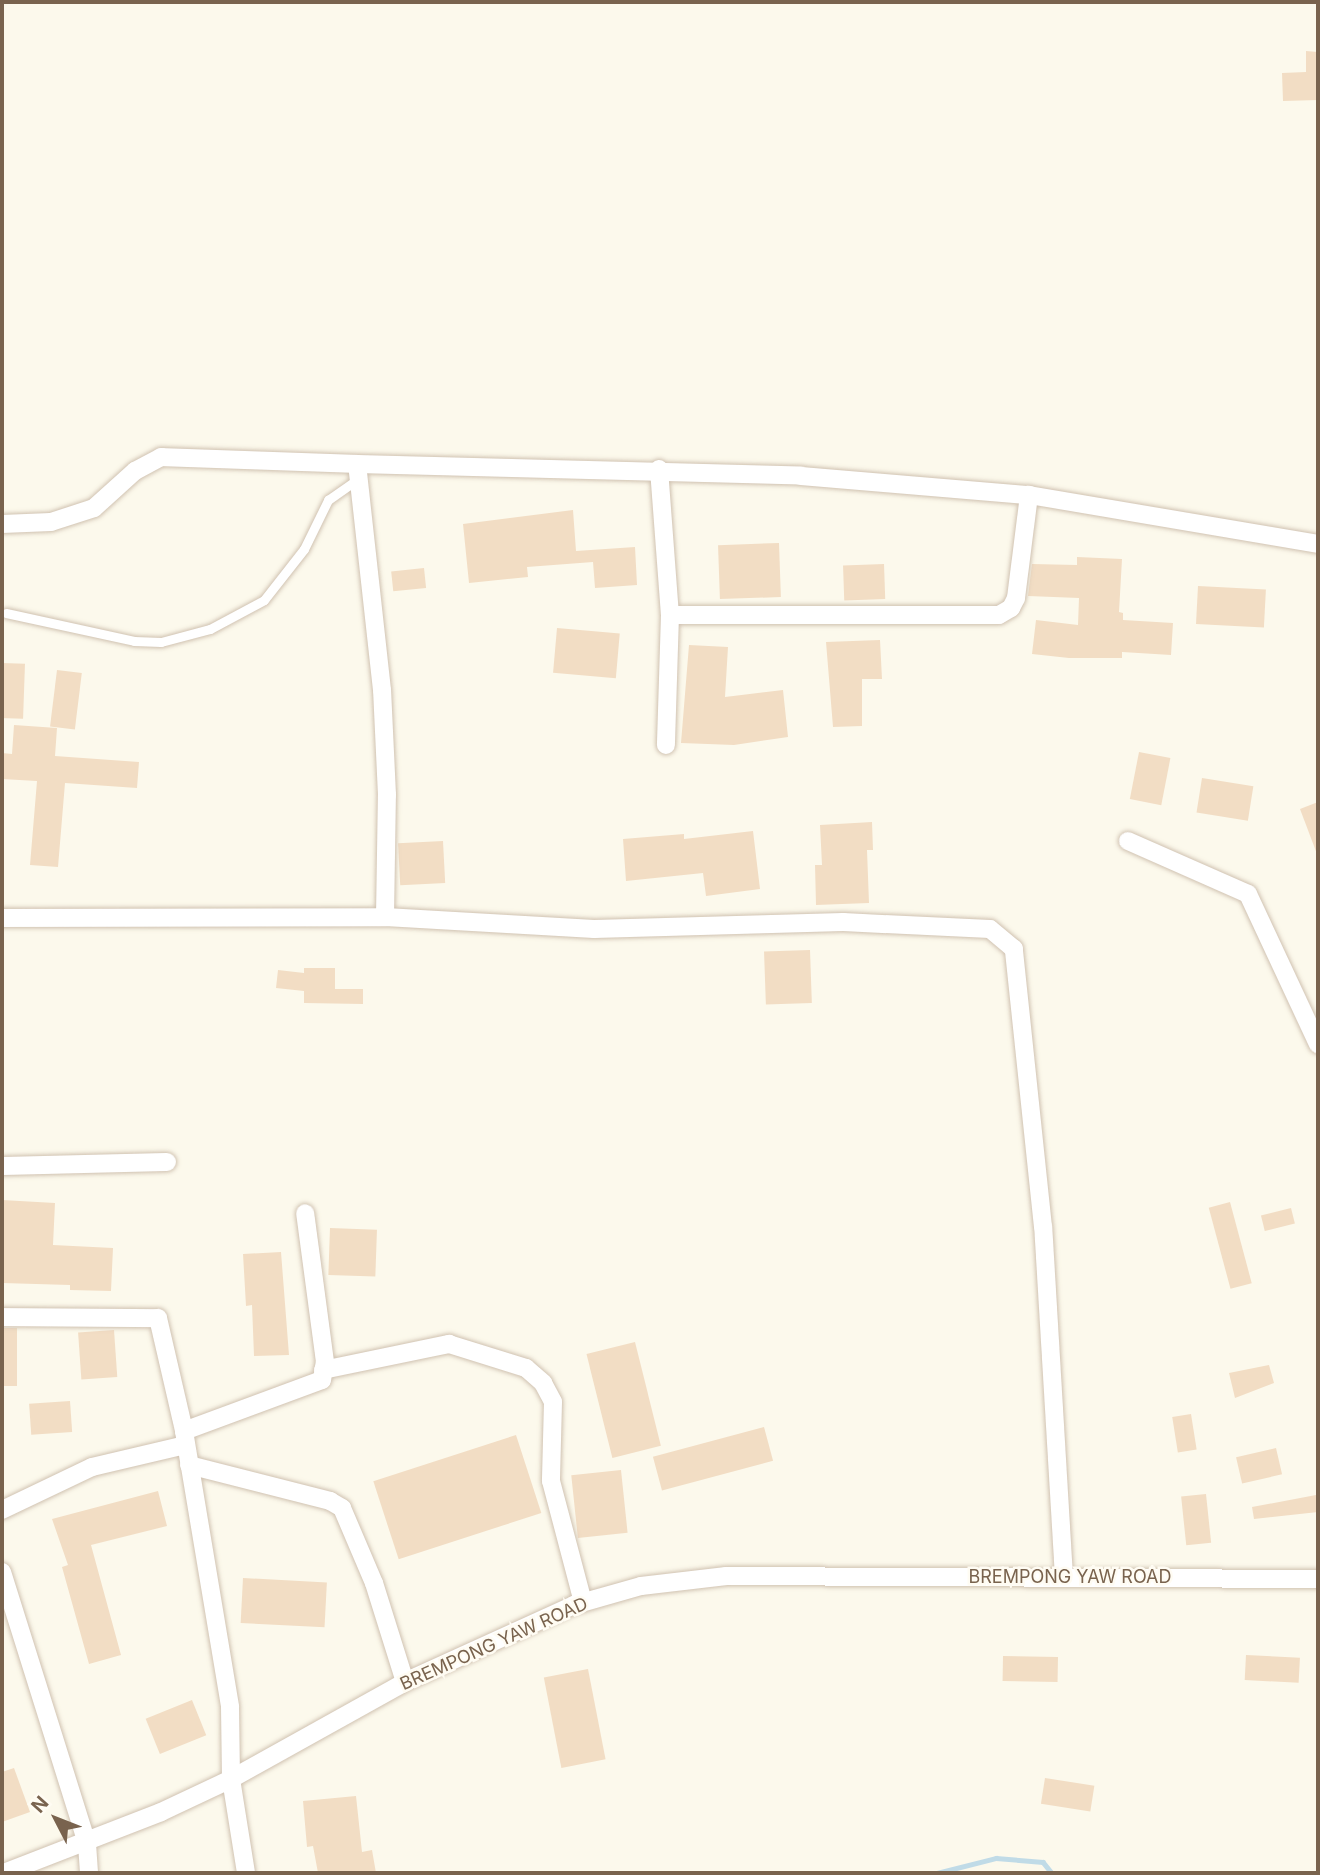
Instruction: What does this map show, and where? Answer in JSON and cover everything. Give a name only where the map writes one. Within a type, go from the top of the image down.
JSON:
[{"type":"street","points":[[2,524],[51,522],[94,508],[135,471],[161,457],[357,472],[659,469],[1028,495],[1318,544]]},
{"type":"street","points":[[659,469],[670,615],[666,745]]},
{"type":"street","points":[[357,472],[375,592],[382,690],[387,794],[385,917]]},
{"type":"street","points":[[670,615],[999,615],[1011,608],[1016,598],[1028,495]]},
{"type":"street","points":[[1128,841],[1248,894],[1318,1044]]},
{"type":"street","points":[[2,918],[385,917],[594,929],[843,922],[990,929],[1004,937],[1014,949],[1043,1227],[1064,1577]]},
{"type":"street","points":[[2,1166],[167,1162]]},
{"type":"street","points":[[2,1510],[92,1467],[185,1438],[322,1380],[305,1213]]},
{"type":"street","points":[[2,1317],[158,1318],[185,1438],[230,1707],[231,1779],[246,1873]]},
{"type":"street","points":[[323,1370],[449,1344],[526,1368],[543,1383],[553,1402],[551,1480],[583,1602]]},
{"type":"street","points":[[189,1465],[330,1501],[342,1508],[361,1549],[405,1682]]},
{"type":"street","points":[[2,1572],[87,1844],[89,1873]]},
{"type":"street","name":"BREMPONG YAW ROAD","points":[[4,1873],[87,1844],[231,1779],[405,1682],[583,1602],[641,1587],[726,1576],[1318,1579]]},
{"type":"lane","points":[[6,613],[134,641],[161,642],[210,629],[264,600],[304,550],[328,499],[357,472]]},
{"type":"building","points":[[1306,51],[1318,52],[1318,100],[1283,101],[1282,73],[1306,72]]},
{"type":"building","points":[[573,510],[576,551],[635,547],[637,585],[595,588],[593,562],[527,567],[528,577],[469,583],[463,524]]},
{"type":"building","points":[[779,543],[781,597],[720,599],[718,545]]},
{"type":"building","points":[[1077,557],[1122,559],[1119,612],[1123,613],[1123,620],[1173,623],[1171,655],[1122,652],[1122,658],[1069,658],[1032,654],[1036,620],[1078,625],[1079,598],[1028,596],[1032,564],[1077,565]]},
{"type":"building","points":[[884,564],[885,599],[844,600],[843,565]]},
{"type":"building","points":[[424,568],[426,588],[393,591],[391,571]]},
{"type":"building","points":[[1198,586],[1266,590],[1264,628],[1196,624]]},
{"type":"building","points":[[557,628],[620,633],[616,678],[553,673]]},
{"type":"building","points":[[880,640],[882,679],[862,679],[862,726],[833,727],[826,642]]},
{"type":"building","points":[[689,645],[728,647],[725,697],[783,690],[788,737],[734,745],[681,743]]},
{"type":"building","points":[[2,663],[25,664],[23,719],[2,718]]},
{"type":"building","points":[[57,670],[82,673],[75,730],[50,727]]},
{"type":"building","points":[[14,725],[57,728],[55,756],[139,762],[137,788],[65,783],[58,867],[30,865],[37,781],[2,779],[2,753],[12,754]]},
{"type":"building","points":[[1139,752],[1170,758],[1161,805],[1130,799]]},
{"type":"building","points":[[1202,778],[1253,786],[1248,821],[1197,813]]},
{"type":"building","points":[[1318,802],[1318,854],[1317,854],[1300,809]]},
{"type":"building","points":[[872,822],[873,850],[867,850],[869,903],[816,905],[815,865],[822,865],[820,825]]},
{"type":"building","points":[[753,831],[760,889],[706,896],[703,873],[626,881],[623,839],[684,834],[684,839]]},
{"type":"building","points":[[443,841],[445,883],[400,885],[398,843]]},
{"type":"building","points":[[810,950],[812,1003],[766,1005],[764,952]]},
{"type":"building","points":[[304,968],[335,968],[335,989],[363,989],[363,1004],[304,1003],[304,991],[276,988],[278,970],[304,973]]},
{"type":"building","points":[[2,1200],[55,1203],[53,1245],[113,1248],[111,1291],[70,1290],[70,1285],[2,1283]]},
{"type":"building","points":[[1230,1202],[1252,1283],[1230,1289],[1209,1208]]},
{"type":"building","points":[[1291,1208],[1295,1224],[1265,1231],[1261,1215]]},
{"type":"building","points":[[330,1228],[377,1230],[375,1277],[328,1275]]},
{"type":"building","points":[[281,1252],[289,1355],[254,1356],[252,1305],[246,1306],[243,1254]]},
{"type":"building","points":[[2,1328],[17,1328],[17,1386],[2,1386]]},
{"type":"building","points":[[114,1330],[117,1377],[81,1379],[78,1333]]},
{"type":"building","points":[[635,1342],[661,1446],[612,1458],[586,1354]]},
{"type":"building","points":[[1269,1365],[1274,1383],[1235,1398],[1229,1373]]},
{"type":"building","points":[[70,1401],[72,1432],[31,1435],[29,1404]]},
{"type":"building","points":[[1191,1414],[1197,1450],[1178,1453],[1172,1417]]},
{"type":"building","points":[[764,1427],[773,1461],[662,1491],[653,1457]]},
{"type":"building","points":[[516,1435],[541,1513],[399,1559],[373,1481]]},
{"type":"building","points":[[1276,1448],[1282,1474],[1242,1484],[1236,1457]]},
{"type":"building","points":[[621,1470],[628,1533],[578,1538],[571,1475]]},
{"type":"building","points":[[158,1491],[167,1526],[91,1545],[121,1655],[89,1664],[62,1567],[68,1565],[52,1519]]},
{"type":"building","points":[[1206,1494],[1211,1543],[1186,1545],[1181,1497]]},
{"type":"building","points":[[1316,1495],[1318,1512],[1254,1519],[1252,1507]]},
{"type":"building","points":[[243,1578],[327,1582],[325,1627],[241,1623]]},
{"type":"building","points":[[1246,1655],[1300,1658],[1299,1683],[1245,1680]]},
{"type":"building","points":[[1003,1656],[1058,1657],[1058,1682],[1003,1681]]},
{"type":"building","points":[[588,1669],[606,1759],[561,1768],[544,1678]]},
{"type":"building","points":[[192,1700],[206,1735],[160,1754],[146,1719]]},
{"type":"building","points":[[14,1768],[30,1812],[2,1822],[2,1772]]},
{"type":"building","points":[[1045,1778],[1094,1786],[1090,1812],[1041,1804]]},
{"type":"building","points":[[356,1796],[362,1852],[372,1850],[376,1873],[318,1873],[313,1846],[307,1847],[303,1801]]},
{"type":"waterway","points":[[937,1873],[996,1858],[1043,1862],[1052,1873]]}]
